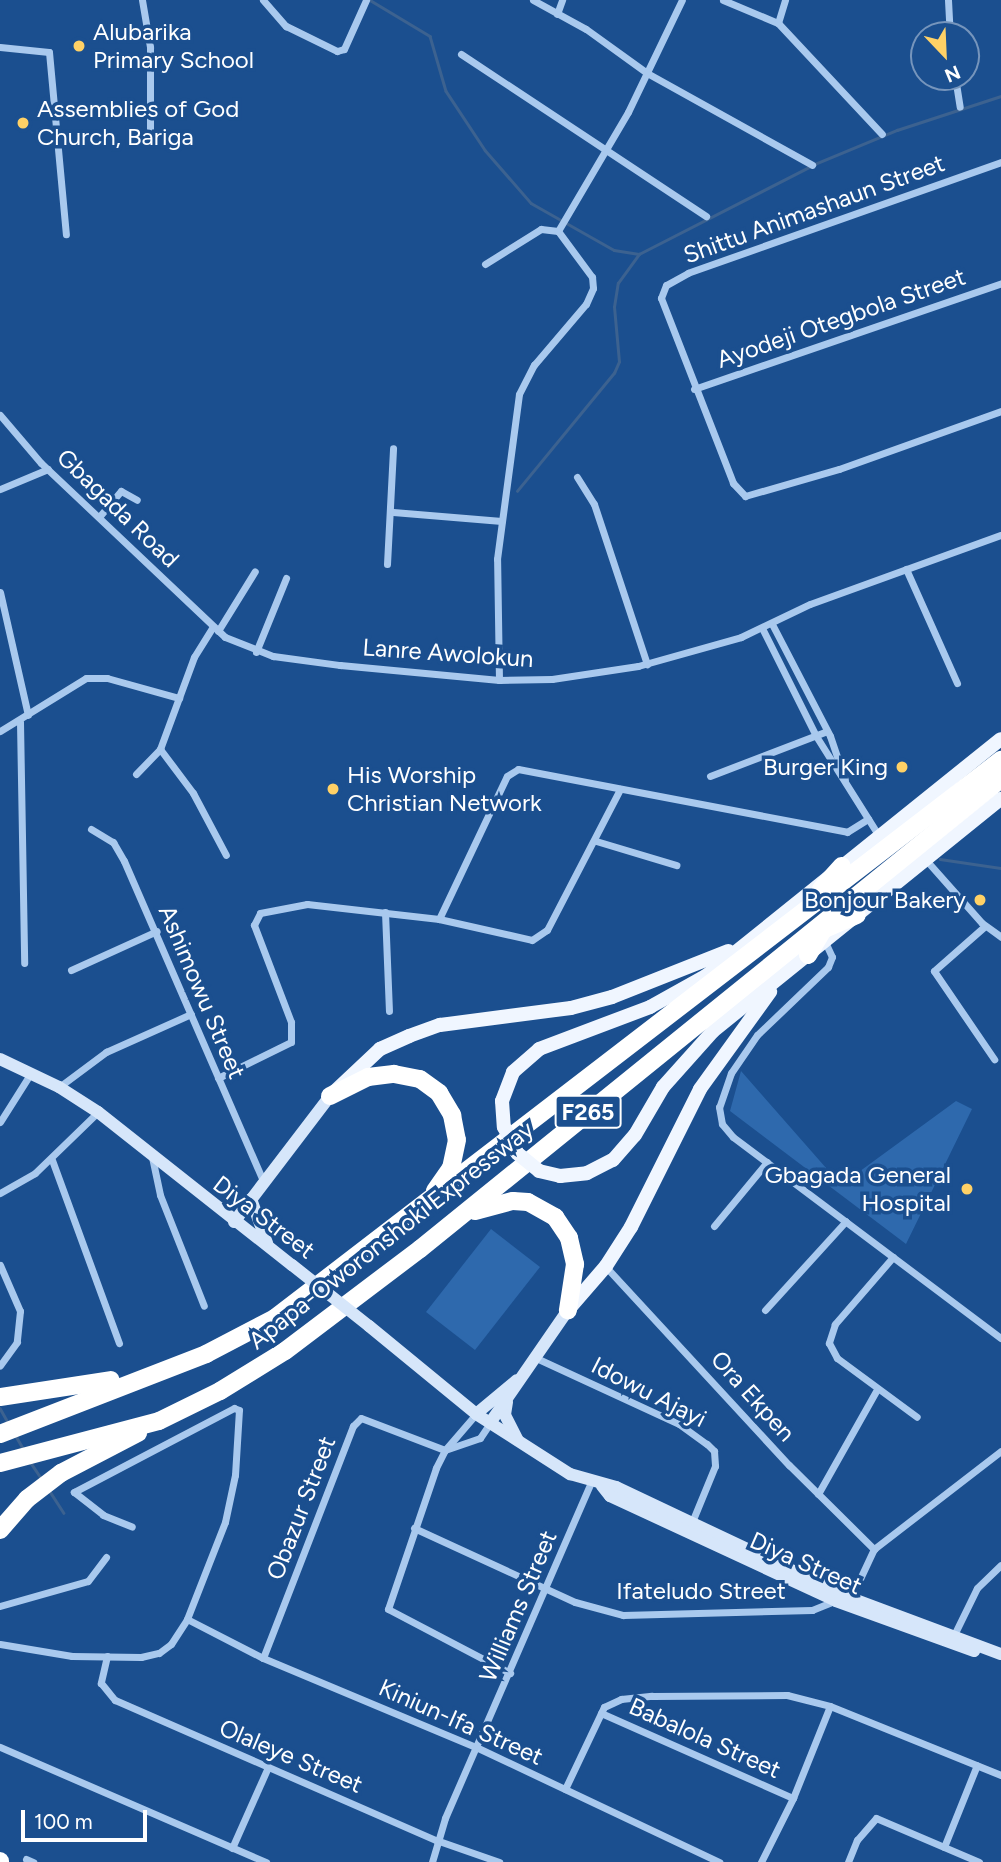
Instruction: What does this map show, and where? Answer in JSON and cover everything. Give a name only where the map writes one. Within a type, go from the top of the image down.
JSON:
[{"type":"highway","name":"Apapa-Oworonshoki Expressway","points":[[164,1368],[254,1331],[393,1230],[847,871],[1001,760]]},
{"type":"highway","name":"Apapa-Oworonshoki Expressway","points":[[159,1421],[253,1373],[420,1249],[801,949],[1001,779]]},
{"type":"highway","points":[[779,924],[847,871]]},
{"type":"highway","points":[[801,949],[825,937],[850,909]]},
{"type":"highway","points":[[330,1096],[368,1077],[394,1073],[420,1079],[447,1102],[457,1140],[452,1168],[436,1190],[393,1230]]},
{"type":"highway","points":[[420,1249],[481,1207],[513,1201],[536,1206],[555,1217],[569,1238],[575,1264],[568,1310]]},
{"type":"highway","points":[[0,1434],[164,1368]]},
{"type":"highway","name":"F265","points":[[0,1397],[164,1368]]},
{"type":"highway","points":[[0,1530],[12,1515],[61,1473],[159,1421]]},
{"type":"highway","name":"F265","points":[[0,1463],[159,1421]]},
{"type":"main road","name":"Apapa-Oworonshoki Expressway","points":[[847,871],[879,836],[1001,740]]},
{"type":"main road","name":"Apapa-Oworonshoki Expressway","points":[[850,909],[926,860],[1001,799]]},
{"type":"main road","name":"Apapa-Oworonshoki Expressway","points":[[746,943],[779,924]]},
{"type":"main road","points":[[230,1218],[330,1096],[380,1049],[440,1025],[560,1010],[612,997],[656,983],[746,943]]},
{"type":"main road","points":[[746,943],[679,992],[539,1049],[513,1072],[502,1101],[504,1128],[517,1153],[539,1171],[560,1176],[587,1173],[613,1160],[691,1055],[784,974]]},
{"type":"main road","name":"Apapa-Oworonshoki Expressway","points":[[784,974],[801,949]]},
{"type":"main road","points":[[490,1423],[507,1401],[533,1357],[568,1310],[606,1266],[660,1177],[700,1089],[784,974]]},
{"type":"main road","name":"Diya Street","points":[[0,1059],[59,1087],[98,1112],[476,1413],[522,1446],[596,1484],[610,1496],[836,1601],[1001,1662]]},
{"type":"main road","points":[[230,1218],[251,1199],[261,1182]]},
{"type":"main road","points":[[251,1199],[269,1246]]},
{"type":"main road","points":[[476,1413],[520,1378]]},
{"type":"main road","points":[[507,1401],[505,1415],[522,1446]]},
{"type":"main road","name":"Diya Street","points":[[596,1484],[616,1487],[851,1598],[1001,1654]]},
{"type":"street","points":[[142,0],[150,47],[150,128]]},
{"type":"street","points":[[263,0],[286,26],[329,49],[344,49],[365,3]]},
{"type":"street","points":[[533,0],[647,73],[812,165]]},
{"type":"street","points":[[557,14],[562,0]]},
{"type":"street","points":[[560,227],[607,151],[682,0]]},
{"type":"street","points":[[723,0],[778,23],[882,134]]},
{"type":"street","points":[[778,23],[785,0]]},
{"type":"street","points":[[948,0],[949,21]]},
{"type":"street","points":[[0,47],[48,52],[66,234]]},
{"type":"street","points":[[461,54],[706,216]]},
{"type":"street","points":[[957,91],[960,107]]},
{"type":"street","name":"Shittu Animashaun Street","points":[[694,389],[663,305],[662,290],[666,285],[688,273],[1001,162]]},
{"type":"street","points":[[485,264],[541,229],[560,227]]},
{"type":"street","points":[[499,680],[495,602],[502,521],[519,394],[534,365],[586,304],[593,288],[592,277],[560,227]]},
{"type":"street","name":"Ayodeji Otegbola Street","points":[[694,389],[1001,283]]},
{"type":"street","points":[[694,389],[733,483],[745,496],[839,470],[1001,411]]},
{"type":"street","name":"Gbagada Road","points":[[0,415],[48,469],[215,628]]},
{"type":"street","points":[[387,564],[393,512],[393,448]]},
{"type":"street","points":[[0,489],[48,469]]},
{"type":"street","points":[[577,477],[594,504],[647,664]]},
{"type":"street","points":[[99,517],[121,491],[137,500]]},
{"type":"street","points":[[393,512],[502,521]]},
{"type":"street","name":"Lanre Awolokun","points":[[215,628],[256,652],[499,680],[552,679],[647,664],[762,628],[810,604],[1001,535]]},
{"type":"street","points":[[906,569],[957,683]]},
{"type":"street","points":[[136,774],[160,749],[194,657],[255,570]]},
{"type":"street","points":[[256,652],[286,578]]},
{"type":"street","points":[[0,592],[28,715]]},
{"type":"street","points":[[772,624],[827,732],[845,781]]},
{"type":"street","points":[[762,628],[816,736],[879,836]]},
{"type":"street","points":[[0,731],[20,722],[86,678],[107,678],[179,698]]},
{"type":"street","points":[[20,722],[24,963]]},
{"type":"street","points":[[710,776],[827,732]]},
{"type":"street","points":[[160,749],[187,785],[226,855]]},
{"type":"street","points":[[439,919],[512,772],[620,789],[847,832],[868,819]]},
{"type":"street","points":[[218,1078],[291,1042],[291,1022],[254,925],[260,913],[294,903],[439,919],[525,940],[541,936],[596,841],[620,789]]},
{"type":"street","name":"Ashimowu Street","points":[[91,829],[113,842],[157,932],[261,1182]]},
{"type":"street","points":[[596,841],[676,865]]},
{"type":"street","points":[[926,860],[985,926],[1001,937]]},
{"type":"street","points":[[386,912],[389,1011]]},
{"type":"street","points":[[985,926],[934,971],[994,1059]]},
{"type":"street","points":[[71,970],[157,932]]},
{"type":"street","points":[[825,937],[832,957],[828,967],[757,1035],[722,1094],[719,1116],[725,1129],[1001,1338]]},
{"type":"street","points":[[59,1087],[106,1052],[191,1014]]},
{"type":"street","points":[[0,1122],[32,1073]]},
{"type":"street","points":[[0,1192],[52,1160],[98,1112]]},
{"type":"street","points":[[152,1156],[160,1195],[204,1306]]},
{"type":"street","points":[[52,1160],[119,1343]]},
{"type":"street","points":[[714,1226],[767,1162]]},
{"type":"street","points":[[765,1310],[846,1222]]},
{"type":"street","points":[[893,1257],[830,1332],[836,1358],[876,1391],[917,1417]]},
{"type":"street","points":[[0,1265],[20,1311],[17,1342],[0,1364]]},
{"type":"street","name":"Ora Ekpen","points":[[606,1266],[818,1494],[874,1549]]},
{"type":"street","name":"Idowu Ajayi","points":[[533,1357],[679,1424],[714,1451],[715,1466],[692,1522]]},
{"type":"street","points":[[818,1494],[876,1391]]},
{"type":"street","points":[[0,1644],[107,1657],[159,1653],[171,1644],[187,1619],[225,1522],[235,1475],[239,1410],[234,1408],[74,1492],[103,1515],[132,1527]]},
{"type":"street","points":[[476,1413],[444,1450],[414,1528],[388,1609],[510,1674]]},
{"type":"street","name":"Obazur Street","points":[[263,1658],[353,1426],[361,1418],[444,1450]]},
{"type":"street","points":[[444,1450],[480,1438],[490,1423]]},
{"type":"street","points":[[851,1598],[874,1549],[1001,1451]]},
{"type":"street","name":"Williams Street","points":[[432,1862],[436,1840],[596,1484]]},
{"type":"street","name":"Ifateludo Street","points":[[414,1528],[549,1586],[575,1602],[623,1615],[812,1610],[836,1601]]},
{"type":"street","points":[[0,1606],[88,1581],[106,1557]]},
{"type":"street","points":[[954,1635],[977,1588],[1001,1565]]},
{"type":"street","name":"Kiniun-Ifa Street","points":[[187,1619],[263,1658],[478,1748],[719,1862]]},
{"type":"street","name":"Olaleye Street","points":[[107,1657],[101,1683],[115,1700],[436,1840],[499,1862]]},
{"type":"street","points":[[565,1789],[601,1713],[621,1699],[652,1696],[787,1695],[830,1706],[1001,1775]]},
{"type":"street","points":[[761,1862],[793,1798],[830,1706]]},
{"type":"street","name":"Babalola Street","points":[[601,1713],[793,1798]]},
{"type":"street","points":[[0,1747],[266,1862]]},
{"type":"street","points":[[944,1847],[977,1765]]},
{"type":"street","points":[[232,1847],[268,1767]]},
{"type":"street","points":[[848,1862],[856,1840],[876,1818],[979,1862]]},
{"type":"shaded area","points":[[741,1071],[841,1185],[956,1101],[972,1109],[906,1244],[730,1111]]},
{"type":"shaded area","points":[[491,1229],[540,1267],[475,1350],[426,1312]]},
{"type":"waterway","points":[[370,0],[430,36],[446,91],[485,150],[531,203],[614,250],[639,254]]},
{"type":"waterway","points":[[517,491],[614,373],[619,362],[614,307],[618,283],[639,254],[815,164],[897,130],[1001,96]]},
{"type":"waterway","points":[[940,859],[1001,868]]},
{"type":"waterway","points":[[0,1408],[9,1424]]},
{"type":"waterway","points":[[16,1436],[23,1448]]},
{"type":"waterway","points":[[31,1463],[41,1478]]},
{"type":"waterway","points":[[49,1490],[64,1513]]},
{"type":"place","name":"Alubarika Primary School","points":[[79,46]]},
{"type":"place","name":"Assemblies of God Church, Bariga","points":[[23,123]]},
{"type":"place","name":"Burger King","points":[[902,767]]},
{"type":"place","name":"His Worship Christian Network","points":[[333,789]]},
{"type":"place","name":"Bonjour Bakery","points":[[980,900]]},
{"type":"place","name":"Gbagada General Hospital","points":[[967,1189]]}]
